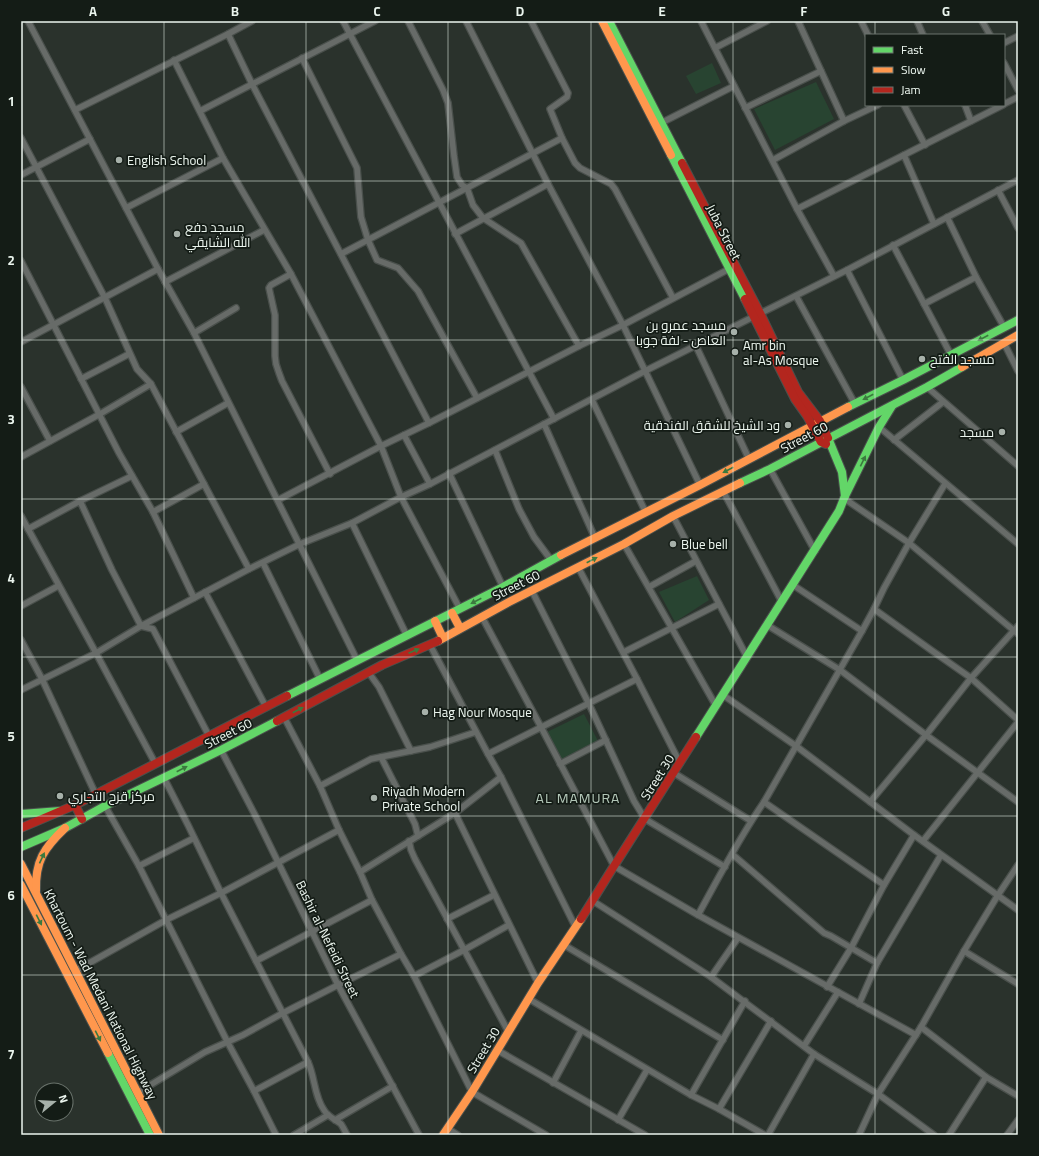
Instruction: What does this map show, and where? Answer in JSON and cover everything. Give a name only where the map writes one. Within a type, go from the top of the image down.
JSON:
[{"type":"main road","name":"Juba Street","points":[[602,21],[659,124]]},
{"type":"main road","name":"Juba Street","points":[[609,21],[659,124],[757,315],[798,392],[820,421]]},
{"type":"main road","name":"Juba Street","points":[[714,233],[729,269],[757,315],[795,399],[812,426],[824,440]]},
{"type":"main road","name":"Street 60","points":[[21,828],[75,805],[357,660],[503,588],[551,560],[646,513],[820,421],[1018,320]]},
{"type":"main road","name":"Street 60","points":[[21,847],[65,828],[105,806],[221,750],[382,665],[430,645],[509,602],[624,544],[673,516],[770,469],[927,388],[1018,335]]},
{"type":"main road","name":"Street 30","points":[[445,1132],[472,1092],[538,983],[576,928],[645,819],[746,656],[815,551],[839,511],[879,427],[894,405]]},
{"type":"main road","points":[[820,421],[824,440],[832,447],[842,472],[845,497]]},
{"type":"main road","points":[[452,613],[460,628]]},
{"type":"main road","points":[[435,621],[443,638]]},
{"type":"main road","points":[[92,796],[96,812]]},
{"type":"main road","points":[[75,805],[82,819]]},
{"type":"main road","points":[[21,814],[60,812]]},
{"type":"main road","points":[[37,895],[36,877],[42,856],[51,842],[65,828]]},
{"type":"main road","name":"Khartoum - Wad Medani National Highway","points":[[21,864],[159,1135]]},
{"type":"main road","name":"Khartoum - Wad Medani National Highway","points":[[22,888],[150,1135]]},
{"type":"street","points":[[28,21],[158,269],[194,333],[357,660]]},
{"type":"street","points":[[75,110],[252,21]]},
{"type":"street","points":[[343,21],[554,419]]},
{"type":"street","points":[[200,111],[375,21]]},
{"type":"street","points":[[408,21],[448,103],[458,177],[462,185],[467,188],[472,205],[483,218],[521,243],[579,346]]},
{"type":"street","points":[[466,21],[548,184],[623,324],[700,485]]},
{"type":"street","points":[[531,21],[568,93],[567,97],[550,109],[562,138],[575,163],[580,168],[614,187],[673,298]]},
{"type":"street","points":[[701,21],[797,209],[834,276]]},
{"type":"street","points":[[715,48],[767,21]]},
{"type":"street","points":[[798,21],[844,121]]},
{"type":"street","points":[[861,21],[868,34]]},
{"type":"street","points":[[917,21],[923,34]]},
{"type":"street","points":[[982,21],[989,34]]},
{"type":"street","points":[[228,34],[252,84],[429,423]]},
{"type":"street","points":[[1005,42],[1018,36]]},
{"type":"street","points":[[302,58],[356,168],[361,217],[368,240],[377,260],[398,268],[418,291],[477,398]]},
{"type":"street","points":[[174,60],[223,158],[290,274],[382,446],[401,497],[460,609]]},
{"type":"street","points":[[1005,65],[1018,90]]},
{"type":"street","points":[[745,108],[821,71]]},
{"type":"street","points":[[659,124],[734,86]]},
{"type":"street","points":[[1005,104],[1018,97]]},
{"type":"street","points":[[773,160],[844,121],[876,106]]},
{"type":"street","points":[[905,106],[925,145]]},
{"type":"street","points":[[965,106],[971,120]]},
{"type":"street","points":[[797,209],[1001,106]]},
{"type":"street","points":[[21,138],[105,298],[129,354],[137,369],[151,384],[249,569]]},
{"type":"street","points":[[341,254],[562,138]]},
{"type":"street","points":[[21,175],[90,139]]},
{"type":"street","points":[[904,155],[934,224]]},
{"type":"street","points":[[126,208],[223,158]]},
{"type":"street","points":[[21,690],[96,653],[141,626],[249,569],[300,544],[352,523],[401,497],[430,484],[645,371],[847,270],[1018,180]]},
{"type":"street","points":[[455,234],[548,184]]},
{"type":"street","points":[[998,190],[1018,228]]},
{"type":"street","points":[[947,217],[976,277],[1004,327]]},
{"type":"street","points":[[165,282],[264,230]]},
{"type":"street","points":[[893,245],[951,355]]},
{"type":"street","points":[[21,261],[119,454],[153,512],[194,598]]},
{"type":"street","points":[[21,342],[158,269]]},
{"type":"street","points":[[278,500],[729,269]]},
{"type":"street","points":[[847,270],[903,380]]},
{"type":"street","points":[[290,274],[271,285],[269,288],[275,315],[276,364],[282,381],[330,474]]},
{"type":"street","points":[[924,304],[976,277]]},
{"type":"street","points":[[796,296],[855,404]]},
{"type":"street","points":[[194,333],[236,308]]},
{"type":"street","points":[[1004,343],[1018,371]]},
{"type":"street","points":[[696,346],[749,459]]},
{"type":"street","points":[[81,379],[129,354]]},
{"type":"street","points":[[21,457],[151,384]]},
{"type":"street","points":[[21,387],[50,441]]},
{"type":"street","points":[[927,388],[1018,466]]},
{"type":"street","points":[[592,400],[646,513]]},
{"type":"street","points":[[894,440],[943,402]]},
{"type":"street","points":[[176,432],[228,403]]},
{"type":"street","points":[[544,424],[596,538]]},
{"type":"street","points":[[879,427],[1018,544]]},
{"type":"street","points":[[404,435],[430,484]]},
{"type":"street","points":[[495,450],[519,510],[534,537],[551,560]]},
{"type":"street","points":[[770,469],[815,551]]},
{"type":"street","points":[[449,473],[503,588]]},
{"type":"street","points":[[28,529],[80,501],[132,476]]},
{"type":"street","points":[[153,512],[204,484]]},
{"type":"street","points":[[698,915],[751,821],[764,802],[840,670],[909,543],[945,484]]},
{"type":"street","points":[[723,491],[782,602]]},
{"type":"street","points":[[845,497],[909,543],[1017,630],[971,678],[870,802]]},
{"type":"street","points":[[80,501],[112,570],[141,626]]},
{"type":"street","points":[[21,516],[155,763]]},
{"type":"street","points":[[673,516],[746,656]]},
{"type":"street","points":[[352,523],[407,636]]},
{"type":"street","points":[[624,544],[716,706]]},
{"type":"street","points":[[649,587],[696,561]]},
{"type":"street","points":[[263,563],[320,679]]},
{"type":"street","points":[[578,567],[624,652],[680,763]]},
{"type":"street","points":[[793,585],[862,631]]},
{"type":"street","points":[[21,606],[58,586]]},
{"type":"street","points":[[532,591],[589,704],[634,801],[645,819],[725,867]]},
{"type":"street","points":[[205,592],[266,707]]},
{"type":"street","points":[[624,652],[719,604]]},
{"type":"street","points":[[874,609],[971,678],[1018,721],[923,841]]},
{"type":"street","points":[[482,617],[614,866],[738,938],[916,1035]]},
{"type":"street","points":[[767,625],[840,670],[1018,802]]},
{"type":"street","points":[[141,626],[153,628],[209,736]]},
{"type":"street","points":[[21,640],[42,679],[92,796]]},
{"type":"street","points":[[430,645],[501,777],[576,928]]},
{"type":"street","points":[[368,673],[378,687],[411,751]]},
{"type":"street","points":[[488,754],[637,679]]},
{"type":"street","points":[[723,695],[796,746],[941,855],[1018,910]]},
{"type":"street","points":[[284,717],[320,786],[372,900],[414,976],[472,1092],[546,1135]]},
{"type":"street","points":[[320,786],[367,761],[438,744],[476,732]]},
{"type":"street","points":[[560,764],[606,740]]},
{"type":"street","name":"Bashir al-Nefeidi Street","points":[[221,750],[338,985],[419,1135]]},
{"type":"street","points":[[381,757],[415,824],[418,836]]},
{"type":"street","points":[[674,773],[751,821]]},
{"type":"street","points":[[360,872],[455,813],[501,777]]},
{"type":"street","points":[[164,778],[308,1062],[318,1097],[323,1108],[328,1115],[341,1124],[347,1135]]},
{"type":"street","points":[[764,802],[884,885]]},
{"type":"street","points":[[105,806],[139,866],[276,1135]]},
{"type":"street","points":[[455,813],[538,983]]},
{"type":"street","points":[[75,971],[166,920],[221,893],[339,830]]},
{"type":"street","points":[[827,987],[851,948],[884,885],[914,835]]},
{"type":"street","points":[[139,866],[194,838]]},
{"type":"street","points":[[409,841],[415,859],[508,1031]]},
{"type":"street","points":[[732,854],[824,933],[877,963]]},
{"type":"street","points":[[859,1004],[877,963],[941,855]]},
{"type":"street","points":[[858,1135],[878,1094],[921,1027],[964,951],[1018,865]]},
{"type":"street","points":[[447,919],[494,895]]},
{"type":"street","points":[[256,961],[372,900]]},
{"type":"street","points":[[593,901],[711,977],[814,1054],[878,1094],[934,1135]]},
{"type":"street","points":[[414,976],[509,925]]},
{"type":"street","points":[[711,977],[738,938]]},
{"type":"street","points":[[564,945],[723,1040]]},
{"type":"street","points":[[964,951],[1018,984]]},
{"type":"street","points":[[137,1093],[205,1052],[228,1043],[283,1013],[401,954]]},
{"type":"street","points":[[804,1046],[838,992]]},
{"type":"street","points":[[529,999],[647,1070],[766,1135],[814,1054]]},
{"type":"street","points":[[692,1095],[745,1001]]},
{"type":"street","points":[[719,1109],[771,1022]]},
{"type":"street","points":[[921,1027],[986,1077],[1018,1096]]},
{"type":"street","points":[[553,1083],[581,1031]]},
{"type":"street","points":[[497,1050],[645,1135]]},
{"type":"street","points":[[254,1091],[308,1062]]},
{"type":"street","points":[[618,1120],[647,1070]]},
{"type":"street","points":[[949,1135],[986,1077]]},
{"type":"street","points":[[335,1120],[393,1086]]},
{"type":"street","points":[[294,1135],[328,1115]]},
{"type":"street","points":[[1007,1135],[1018,1120]]},
{"type":"street","points":[[445,1132],[458,1135]]},
{"type":"green space","points":[[712,63],[721,83],[696,94],[686,76]]},
{"type":"green space","points":[[816,82],[834,119],[775,150],[754,109]]},
{"type":"green space","points":[[697,576],[709,600],[675,622],[659,592]]},
{"type":"green space","points":[[584,714],[598,741],[561,760],[547,732]]},
{"type":"traffic: fast","points":[[609,21],[682,163]]},
{"type":"traffic: fast","points":[[671,155],[745,299]]},
{"type":"traffic: fast","points":[[848,407],[1018,320]]},
{"type":"traffic: fast","points":[[740,483],[770,469],[927,387],[962,367]]},
{"type":"traffic: fast","points":[[845,496],[879,427],[892,406]]},
{"type":"traffic: fast","points":[[696,737],[839,511],[845,496],[842,472],[828,438]]},
{"type":"traffic: fast","points":[[287,696],[503,587],[561,555]]},
{"type":"traffic: fast","points":[[21,847],[65,828],[105,806],[277,721]]},
{"type":"traffic: fast","points":[[21,814],[60,811]]},
{"type":"traffic: fast","points":[[108,1053],[150,1135]]},
{"type":"traffic: slow","points":[[602,21],[671,155]]},
{"type":"traffic: slow","points":[[962,367],[1018,335]]},
{"type":"traffic: slow","points":[[561,555],[700,485],[848,407]]},
{"type":"traffic: slow","points":[[438,641],[509,602],[624,544],[673,516],[740,483]]},
{"type":"traffic: slow","points":[[452,613],[460,628]]},
{"type":"traffic: slow","points":[[435,621],[443,638]]},
{"type":"traffic: slow","points":[[36,891],[37,871],[42,856],[51,842],[65,828]]},
{"type":"traffic: slow","points":[[21,864],[159,1135]]},
{"type":"traffic: slow","points":[[21,885],[108,1053]]},
{"type":"traffic: slow","points":[[443,1135],[472,1092],[538,983],[581,919]]},
{"type":"traffic: jam","points":[[682,163],[760,313],[798,392],[820,421],[828,438]]},
{"type":"traffic: jam","points":[[745,299],[795,399],[807,416],[821,442],[826,444]]},
{"type":"traffic: jam","points":[[277,721],[382,665],[438,641]]},
{"type":"traffic: jam","points":[[21,828],[75,805],[287,696]]},
{"type":"traffic: jam","points":[[581,919],[696,737]]},
{"type":"traffic: jam","points":[[75,805],[82,819]]},
{"type":"place","name":"English School","points":[[119,160]]},
{"type":"place","name":"مسجد دفع الله الشايقي","points":[[177,234]]},
{"type":"place","name":"مسجد عمرو بن العاص - لفة جوبا","points":[[734,332]]},
{"type":"place","name":"Amr bin al-As Mosque","points":[[735,352]]},
{"type":"place","name":"مسجد الفتح","points":[[922,359]]},
{"type":"place","name":"ود الشيخ للشقق الفندقية","points":[[788,425]]},
{"type":"place","name":"مسجد","points":[[1002,432]]},
{"type":"place","name":"Blue bell","points":[[673,544]]},
{"type":"place","name":"Hag Nour Mosque","points":[[425,712]]},
{"type":"place","name":"مركز قزح التجاري","points":[[60,796]]},
{"type":"place","name":"Riyadh Modern Private School","points":[[374,798]]},
{"type":"district","name":"AL MAMURA","points":[[578,798]]}]
